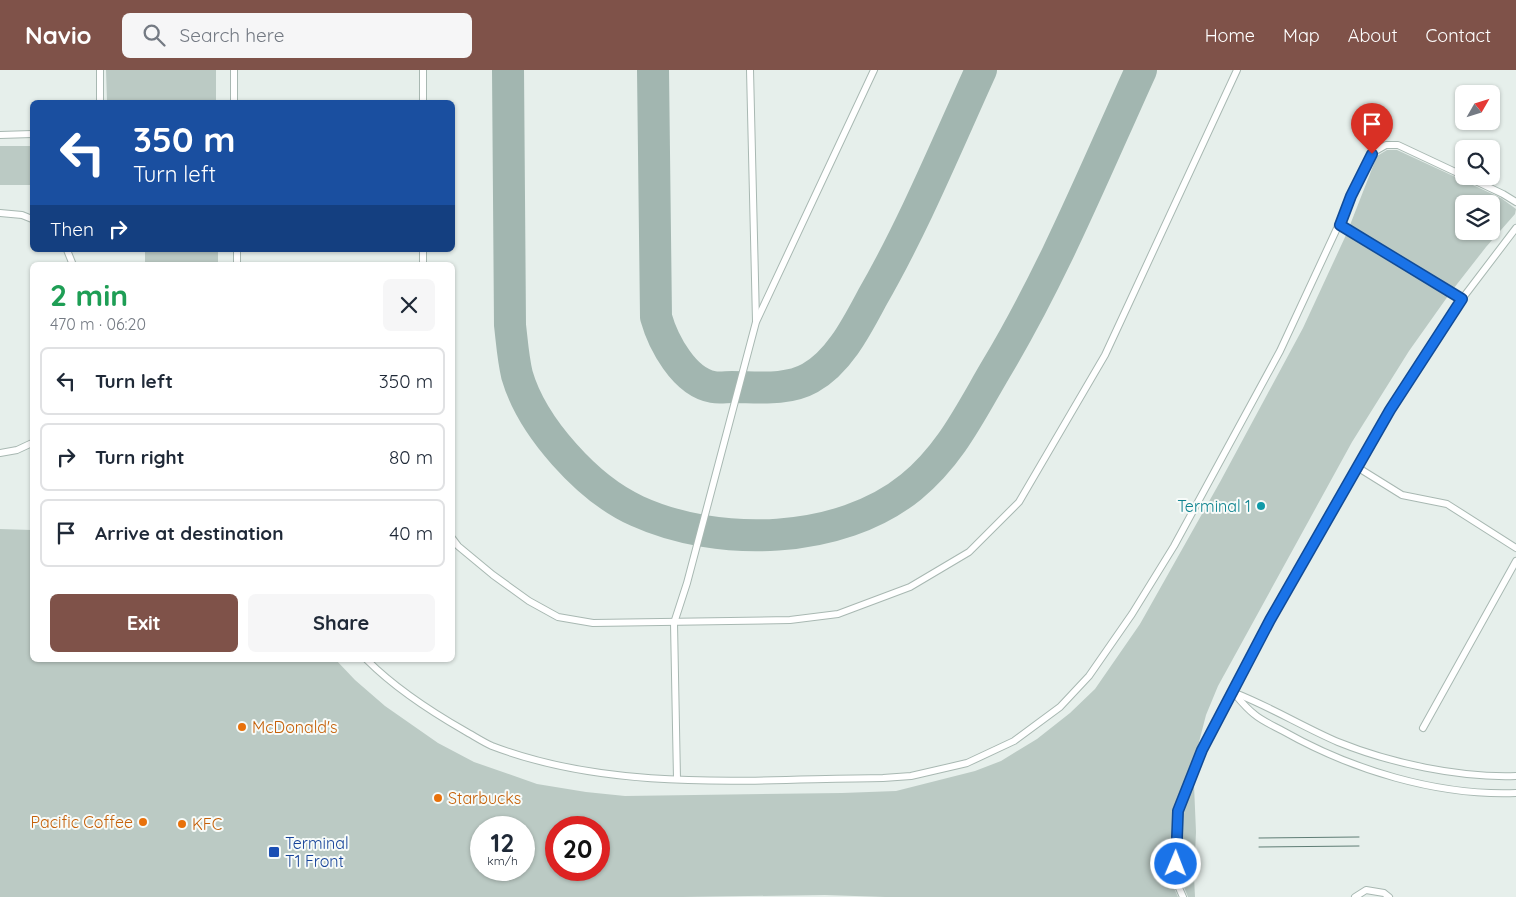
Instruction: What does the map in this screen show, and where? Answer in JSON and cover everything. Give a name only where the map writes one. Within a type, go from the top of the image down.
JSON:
[{"type":"lane","points":[[100,70],[100,100]]},
{"type":"lane","points":[[234,70],[234,100]]},
{"type":"lane","points":[[423,70],[423,100]]},
{"type":"lane","points":[[750,70],[756,322]]},
{"type":"lane","points":[[677,779],[674,623],[687,582],[756,322],[874,70]]},
{"type":"lane","points":[[455,542],[493,575],[529,601],[558,617],[593,623],[790,620],[838,614],[910,588],[969,552],[1018,502],[1105,355],[1236,70]]},
{"type":"lane","points":[[0,135],[30,134]]},
{"type":"lane","points":[[369,662],[409,696],[490,745],[531,759],[565,767],[641,779],[677,779],[911,776],[967,763],[1014,741],[1060,707],[1090,676],[1132,614],[1174,546],[1280,351],[1372,154],[1386,145],[1398,146],[1455,172]]},
{"type":"lane","points":[[1484,185],[1516,202]]},
{"type":"lane","points":[[0,213],[22,215],[30,218]]},
{"type":"lane","points":[[1340,225],[1462,299]]},
{"type":"lane","points":[[1183,897],[1176,881],[1178,811],[1202,750],[1270,620],[1398,396],[1462,299],[1516,228]]},
{"type":"lane","points":[[0,453],[17,450],[30,443]]},
{"type":"lane","points":[[1357,467],[1402,495],[1447,504],[1516,548]]},
{"type":"lane","points":[[1423,728],[1516,561]]},
{"type":"lane","points":[[1232,692],[1262,704],[1302,726],[1340,743],[1396,761],[1450,771],[1516,776]]},
{"type":"lane","points":[[1232,692],[1254,715],[1295,738],[1333,756],[1390,775],[1442,788],[1516,793]]},
{"type":"lane","points":[[1354,897],[1366,890],[1384,893],[1389,897]]},
{"type":"building","points":[[106,70],[216,70],[216,100],[107,100]]},
{"type":"building","points":[[0,146],[30,146],[30,185],[0,185]]},
{"type":"building","points":[[1387,150],[1397,150],[1455,177],[1455,185],[1473,185],[1494,195],[1455,195],[1455,240],[1492,240],[1454,288],[1350,225],[1377,156]]},
{"type":"building","points":[[1500,198],[1516,209],[1515,214],[1500,231]]},
{"type":"building","name":"Terminal 1","points":[[1346,235],[1448,296],[1409,351],[1352,442],[1218,686],[1206,715],[1198,746],[1173,811],[1171,881],[1178,897],[885,897],[825,895],[683,897],[0,897],[0,529],[30,530],[30,662],[338,662],[385,706],[438,743],[474,762],[537,784],[625,796],[896,791],[975,771],[1001,761],[1037,739],[1070,713],[1095,689],[1140,624],[1220,482],[1303,328]]},
{"type":"building","points":[[145,252],[218,252],[218,262],[145,262]]},
{"type":"building","points":[[1194,785],[1196,832],[1195,897],[1188,897],[1181,880],[1183,812]]},
{"type":"taxiway","points":[[508,70],[510,325],[517,375],[524,395],[535,415],[564,454],[581,472],[618,501],[637,511],[669,523],[704,531],[741,535],[778,535],[814,530],[850,520],[882,506],[911,487],[938,461],[959,432],[1017,333],[1073,222],[1141,70]]},
{"type":"taxiway","points":[[653,70],[656,317],[659,327],[676,359],[684,369],[703,384],[715,387],[762,388],[792,385],[810,378],[830,363],[846,342],[902,242],[981,70]]},
{"type":"tram line","points":[[1259,838],[1359,837]]},
{"type":"tram line","points":[[1259,847],[1359,846]]},
{"type":"place","name":"Terminal 1","points":[[1261,506]]},
{"type":"place","name":"McDonald's","points":[[242,727]]},
{"type":"place","name":"Starbucks","points":[[438,798]]},
{"type":"place","name":"Pacific Coffee","points":[[143,822]]},
{"type":"place","name":"KFC","points":[[182,824]]},
{"type":"place","name":"Terminal T1 Front","points":[[274,852]]},
{"type":"route","points":[[1176,864],[1178,811],[1202,750],[1270,620],[1398,396],[1462,299],[1340,225],[1362,171],[1372,154]]}]
